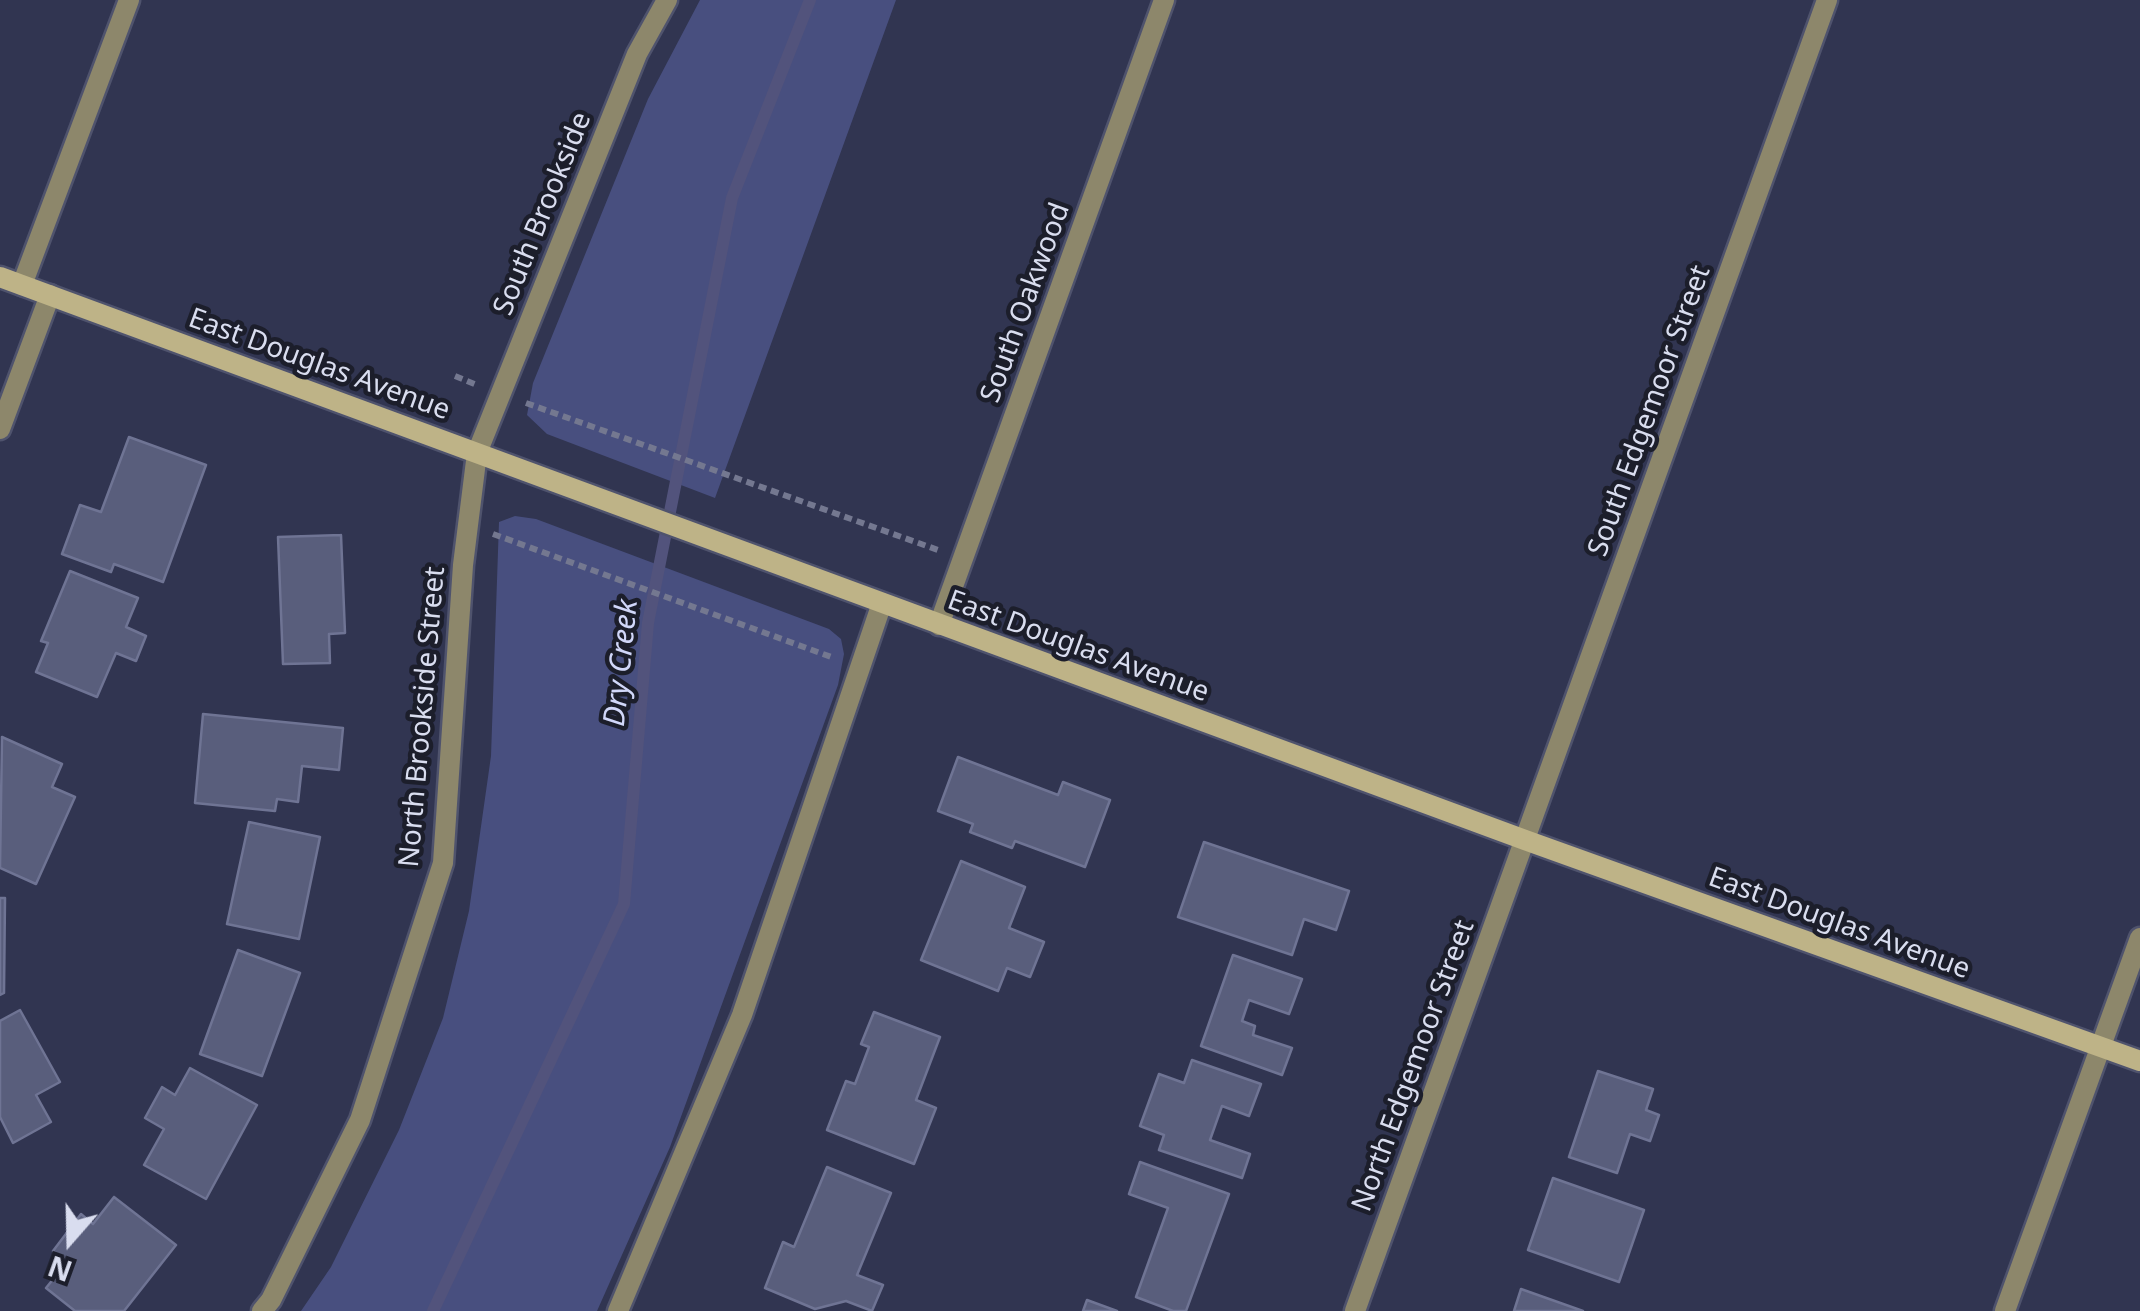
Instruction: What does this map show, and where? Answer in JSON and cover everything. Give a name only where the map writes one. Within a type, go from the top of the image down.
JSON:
[{"type":"main road","name":"East Douglas Avenue","points":[[0,276],[1525,840],[2140,1061]]},
{"type":"street","points":[[22,284],[129,0]]},
{"type":"street","name":"South Brookside","points":[[477,453],[637,54],[668,0]]},
{"type":"street","name":"South Oakwood","points":[[939,625],[1164,0]]},
{"type":"street","name":"South Edgemoor Street","points":[[1525,840],[1827,0]]},
{"type":"street","points":[[0,429],[50,295]]},
{"type":"street","name":"North Brookside Street","points":[[262,1311],[360,1120],[442,863],[477,453]]},
{"type":"street","points":[[618,1311],[742,1015],[882,604]]},
{"type":"street","name":"North Edgemoor Street","points":[[1355,1311],[1525,840]]},
{"type":"street","points":[[2005,1311],[2140,938]]},
{"type":"path","points":[[454,376],[963,559]]},
{"type":"path","points":[[468,525],[860,667]]},
{"type":"shaded area","points":[[700,0],[896,0],[715,498],[547,434],[527,415],[533,383],[648,99]]},
{"type":"shaded area","points":[[515,516],[536,519],[829,629],[841,639],[844,654],[838,685],[670,1147],[597,1311],[301,1311],[331,1267],[399,1130],[443,1018],[469,911],[491,756],[499,522]]},
{"type":"building","points":[[129,437],[206,465],[163,582],[114,564],[111,572],[62,554],[80,505],[101,512]]},
{"type":"building","points":[[341,535],[345,633],[329,634],[330,663],[283,664],[278,537]]},
{"type":"building","points":[[70,571],[138,598],[126,627],[146,636],[136,661],[116,653],[97,697],[36,672],[48,643],[41,641]]},
{"type":"building","points":[[203,714],[343,728],[339,770],[302,766],[298,802],[277,799],[275,811],[195,803]]},
{"type":"building","points":[[2,737],[62,764],[52,787],[75,797],[36,884],[0,868]]},
{"type":"building","points":[[958,757],[1058,795],[1063,782],[1110,800],[1085,867],[1015,841],[1012,848],[970,832],[973,824],[938,811]]},
{"type":"building","points":[[249,822],[320,837],[299,939],[227,924]]},
{"type":"building","points":[[1204,842],[1349,891],[1336,930],[1304,919],[1292,955],[1178,917]]},
{"type":"building","points":[[961,861],[1025,887],[1009,928],[1044,942],[1030,977],[1007,968],[998,991],[921,960]]},
{"type":"building","points":[[0,898],[5,898],[4,993],[0,995]]},
{"type":"building","points":[[238,950],[300,973],[262,1076],[200,1054]]},
{"type":"building","points":[[1233,955],[1302,979],[1289,1014],[1249,1000],[1242,1021],[1255,1026],[1253,1035],[1292,1048],[1282,1075],[1201,1046]]},
{"type":"building","points":[[20,1010],[60,1082],[36,1095],[51,1122],[13,1143],[0,1117],[0,1021]]},
{"type":"building","points":[[874,1012],[940,1037],[916,1100],[936,1108],[914,1164],[827,1130],[846,1081],[855,1084],[869,1047],[861,1044]]},
{"type":"building","points":[[1192,1060],[1261,1084],[1249,1116],[1222,1106],[1210,1140],[1250,1154],[1242,1178],[1159,1150],[1164,1135],[1140,1126],[1159,1074],[1184,1083]]},
{"type":"building","points":[[190,1068],[257,1105],[206,1199],[144,1165],[164,1129],[145,1118],[162,1087],[175,1095]]},
{"type":"building","points":[[1598,1071],[1653,1089],[1646,1110],[1659,1115],[1650,1141],[1630,1134],[1617,1173],[1569,1157]]},
{"type":"building","points":[[1140,1162],[1229,1194],[1186,1311],[1173,1311],[1136,1297],[1168,1208],[1129,1194]]},
{"type":"building","points":[[827,1167],[891,1193],[857,1275],[883,1285],[872,1311],[846,1301],[815,1309],[765,1288],[783,1242],[794,1247]]},
{"type":"building","points":[[1553,1178],[1644,1210],[1619,1282],[1528,1250]]},
{"type":"building","points":[[114,1197],[176,1245],[124,1311],[75,1311],[46,1288],[67,1262],[53,1251],[81,1214],[93,1224]]},
{"type":"building","points":[[1521,1289],[1583,1311],[1514,1311]]},
{"type":"building","points":[[1087,1300],[1117,1311],[1083,1311]]},
{"type":"waterway","name":"Dry Creek","points":[[433,1311],[624,904],[648,623],[732,198],[810,0]]}]
